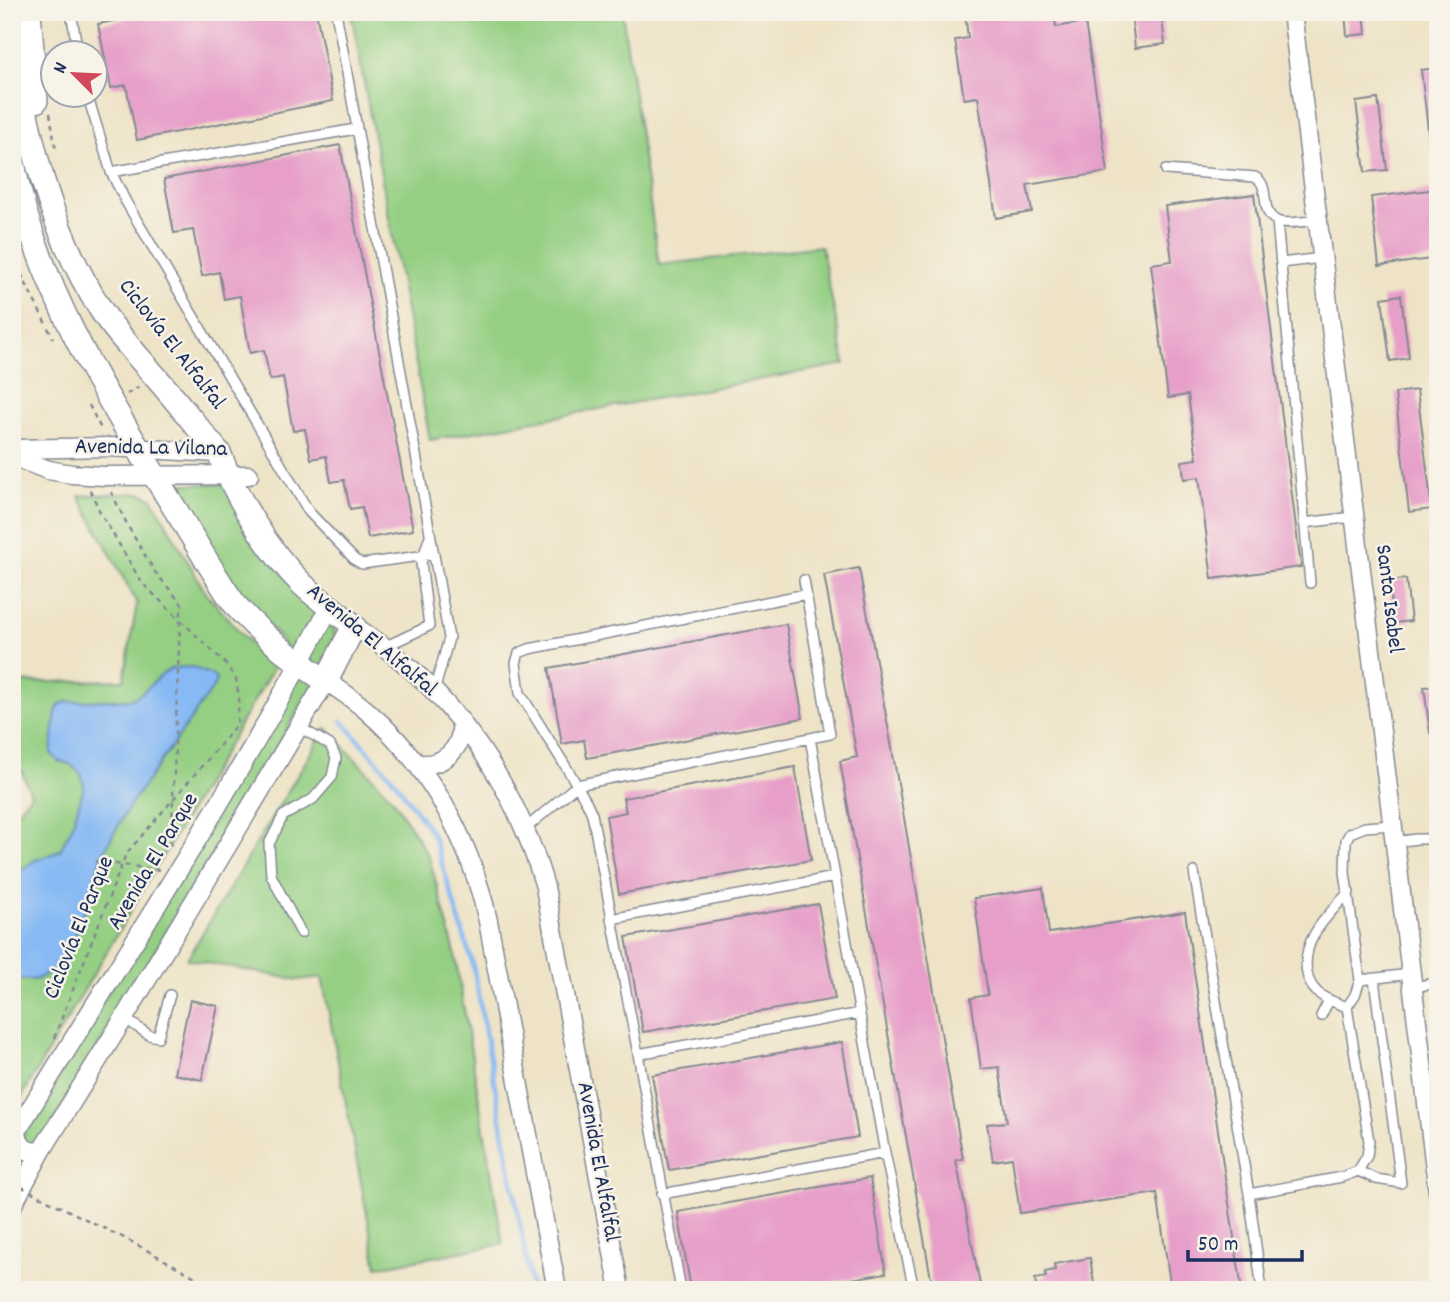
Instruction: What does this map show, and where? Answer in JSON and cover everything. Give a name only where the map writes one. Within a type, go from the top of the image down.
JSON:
[{"type":"street","points":[[29,12],[42,178]]},
{"type":"street","name":"Santa Isabel","points":[[1292,12],[1438,1192]]},
{"type":"street","name":"Avenida El Alfalfal","points":[[12,41],[24,107],[42,178],[68,253],[90,293],[118,334],[238,475],[255,523],[286,566],[314,594],[398,658],[461,721],[500,779],[525,829],[545,887],[620,1290]]},
{"type":"street","points":[[12,159],[15,183],[38,253],[103,409],[140,449],[235,605],[300,664],[365,709],[392,734],[439,796],[461,837],[485,905],[557,1290]]},
{"type":"street","name":"Avenida La Vilana","points":[[12,449],[98,447],[219,453]]},
{"type":"street","name":"Avenida La Vilana","points":[[12,456],[48,470],[84,475],[238,475]]},
{"type":"street","name":"Avenida El Parque","points":[[15,1135],[150,917],[300,664],[330,606]]},
{"type":"street","points":[[12,1206],[42,1150],[327,681],[354,626]]},
{"type":"street","points":[[417,764],[439,762],[452,753],[461,734],[461,721]]},
{"type":"street","points":[[150,917],[166,918],[176,932]]},
{"type":"street","points":[[15,1135],[23,1148],[32,1152],[42,1150]]},
{"type":"lane","points":[[72,12],[76,38]]},
{"type":"lane","points":[[336,12],[430,534],[429,555],[449,638],[434,692]]},
{"type":"lane","points":[[91,108],[111,172],[126,202],[309,512],[359,563],[429,555]]},
{"type":"lane","points":[[111,172],[356,129]]},
{"type":"lane","points":[[1166,170],[1255,177],[1264,185],[1266,206],[1277,221],[1310,583]]},
{"type":"lane","points":[[1277,221],[1317,220]]},
{"type":"lane","points":[[1281,263],[1322,258]]},
{"type":"lane","points":[[1304,523],[1354,517]]},
{"type":"lane","points":[[384,647],[429,626],[421,563],[429,555]]},
{"type":"lane","points":[[525,829],[577,785],[830,734],[804,580]]},
{"type":"lane","points":[[681,1290],[595,826],[577,785],[520,693],[516,663],[519,653],[529,649],[806,594]]},
{"type":"lane","points":[[299,727],[330,745],[336,758],[332,777],[313,799],[283,816],[269,844],[271,875],[301,933]]},
{"type":"lane","points":[[810,738],[885,1153],[914,1288],[897,1290]]},
{"type":"lane","points":[[1249,1194],[1342,1177],[1358,1171],[1367,1156],[1369,1141],[1347,1007],[1360,980],[1345,872],[1346,840],[1350,833],[1365,827],[1417,839],[1438,839]]},
{"type":"lane","points":[[1194,872],[1249,1194],[1262,1290]]},
{"type":"lane","points":[[611,919],[835,877]]},
{"type":"lane","points":[[1347,1007],[1316,991],[1309,979],[1305,960],[1314,935],[1349,892]]},
{"type":"lane","points":[[1358,1171],[1376,1179],[1401,1184],[1374,979]]},
{"type":"lane","points":[[1360,980],[1438,983]]},
{"type":"lane","points":[[124,1018],[149,1035],[158,1037],[170,995]]},
{"type":"lane","points":[[1321,1016],[1329,1000]]},
{"type":"lane","points":[[638,1054],[860,1013]]},
{"type":"lane","points":[[662,1194],[885,1153]]},
{"type":"path","points":[[49,108],[58,160]]},
{"type":"path","points":[[103,409],[156,377]]},
{"type":"path","name":"Ciclovía El Parque","points":[[52,1043],[126,854],[227,737],[237,723],[239,698],[236,679],[225,662],[142,583],[100,512],[84,475]]},
{"type":"path","points":[[104,476],[130,530],[155,572],[182,604],[171,850]]},
{"type":"path","points":[[95,861],[166,871]]},
{"type":"path","points":[[12,1182],[132,1242],[219,1290]]},
{"type":"green space","points":[[351,12],[622,12],[659,265],[821,246],[845,364],[430,440]]},
{"type":"green space","points":[[173,484],[224,484],[330,621],[335,632],[333,645],[323,669],[12,1191],[12,1154],[298,671],[279,637],[223,570]]},
{"type":"green space","points":[[141,493],[152,498],[205,592],[274,667],[12,1113],[12,818],[31,794],[21,770],[12,764],[12,683],[124,680],[137,603],[79,496]]},
{"type":"green space","points":[[326,728],[393,799],[429,857],[454,949],[503,1244],[377,1267],[322,977],[298,980],[187,959]]},
{"type":"water","points":[[192,667],[214,676],[214,686],[116,829],[104,852],[70,952],[61,967],[46,975],[34,980],[12,979],[12,883],[22,870],[35,860],[60,850],[72,827],[84,787],[81,774],[70,764],[58,761],[51,753],[59,705],[65,702],[132,699],[172,668]]},
{"type":"building","points":[[159,12],[316,12],[333,101],[137,140],[126,85],[111,88],[108,73],[108,38],[101,38],[98,24]]},
{"type":"building","points":[[965,12],[1054,12],[1056,27],[1085,22],[1108,172],[1027,185],[1032,212],[996,218],[978,97],[964,99],[955,40],[968,38]]},
{"type":"building","points":[[1131,12],[1161,12],[1165,44],[1135,48]]},
{"type":"building","points":[[1345,12],[1364,12],[1366,34],[1347,36]]},
{"type":"building","points":[[1438,68],[1438,146],[1430,146],[1421,70]]},
{"type":"building","points":[[1378,99],[1387,170],[1365,172],[1356,102]]},
{"type":"building","points":[[340,145],[413,530],[368,538],[362,507],[350,509],[344,480],[331,482],[326,456],[311,459],[305,429],[293,431],[283,377],[270,380],[264,350],[250,353],[240,296],[224,299],[219,272],[202,276],[193,230],[174,233],[164,179]]},
{"type":"building","points":[[1438,189],[1438,258],[1379,266],[1371,197]]},
{"type":"building","points":[[1254,194],[1301,567],[1212,579],[1199,477],[1184,479],[1182,461],[1197,459],[1188,395],[1168,398],[1151,264],[1172,261],[1165,206]]},
{"type":"building","points":[[1401,295],[1409,358],[1390,361],[1382,298]]},
{"type":"building","points":[[1417,390],[1432,509],[1409,512],[1395,393]]},
{"type":"building","points":[[859,568],[963,1159],[956,1160],[981,1290],[933,1290],[840,761],[857,757],[824,575]]},
{"type":"building","points":[[1406,579],[1411,621],[1394,623],[1389,581]]},
{"type":"building","points":[[786,624],[803,718],[587,758],[584,740],[562,744],[549,668]]},
{"type":"building","points":[[1438,686],[1438,732],[1430,733],[1424,687]]},
{"type":"building","points":[[795,767],[811,860],[619,894],[606,816],[626,812],[623,798]]},
{"type":"building","points":[[1043,888],[1049,933],[1185,912],[1242,1290],[1171,1290],[1157,1193],[1020,1213],[1012,1158],[993,1161],[987,1124],[1007,1122],[999,1067],[981,1069],[971,998],[988,995],[974,898]]},
{"type":"building","points":[[818,904],[835,999],[643,1032],[626,937]]},
{"type":"building","points":[[190,1000],[218,1006],[202,1080],[174,1074]]},
{"type":"building","points":[[842,1042],[858,1137],[669,1170],[652,1075]]},
{"type":"building","points":[[870,1178],[886,1273],[789,1290],[691,1290],[678,1212]]},
{"type":"building","points":[[1090,1258],[1095,1290],[1037,1290],[1035,1279],[1046,1277],[1045,1272],[1055,1270],[1054,1264]]},
{"type":"waterway","points":[[342,721],[395,781],[433,835],[473,965],[532,1290]]}]
